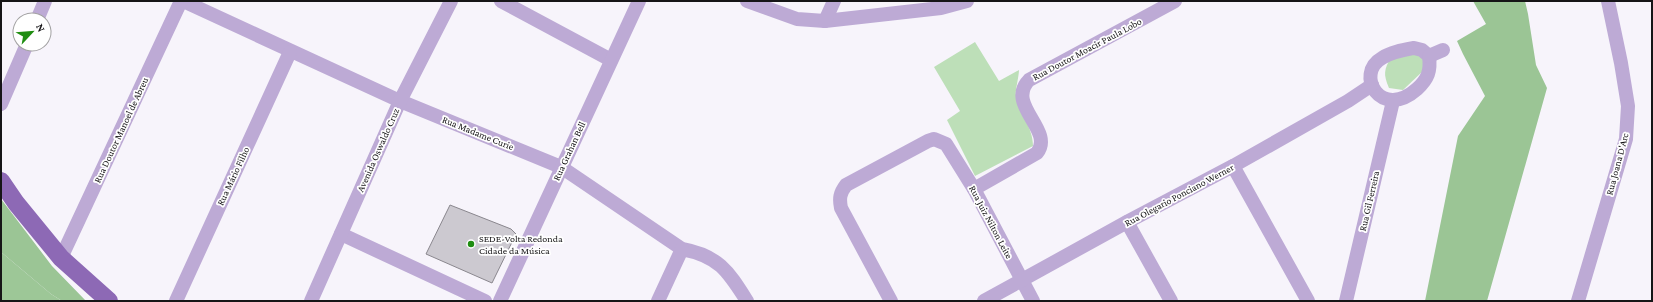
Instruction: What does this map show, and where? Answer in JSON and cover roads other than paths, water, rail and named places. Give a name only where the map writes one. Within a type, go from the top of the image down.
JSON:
[{"type":"main road","points":[[1,181],[16,203],[61,258],[109,301]]},
{"type":"street","points":[[40,12],[45,1]]},
{"type":"street","name":"Rua Madame Curie","points":[[182,1],[290,52],[400,101],[561,167],[682,249],[698,252],[717,261],[733,279],[747,301]]},
{"type":"street","name":"Rua Doutor Manoel de Abreu","points":[[61,258],[182,1]]},
{"type":"street","name":"Avenida Oswaldo Cruz","points":[[311,301],[400,101],[451,1]]},
{"type":"street","points":[[501,1],[611,60]]},
{"type":"street","name":"Rua Grahan Bell","points":[[500,301],[639,1]]},
{"type":"street","points":[[747,1],[798,19],[825,21],[942,8],[967,1]]},
{"type":"street","points":[[825,21],[834,1]]},
{"type":"street","name":"Rua Doutor Moacir Paula Lobo","points":[[974,189],[1037,153],[1042,147],[1042,140],[1022,101],[1022,92],[1025,84],[1029,80],[1175,1]]},
{"type":"street","name":"Rua Joana D'Arc","points":[[1578,301],[1626,139],[1628,106],[1608,1]]},
{"type":"street","points":[[1414,48],[1422,50],[1429,56],[1430,71],[1421,85],[1400,100],[1393,101],[1380,96],[1372,85],[1370,77],[1372,69],[1376,62],[1382,58],[1414,48]]},
{"type":"street","points":[[1429,56],[1443,50]]},
{"type":"street","points":[[1,104],[24,52]]},
{"type":"street","name":"Rua Mário Filho","points":[[176,301],[290,52]]},
{"type":"street","name":"Rua Olegario Ponciano Werner","points":[[984,301],[1127,222],[1233,166],[1348,101],[1372,85]]},
{"type":"street","name":"Rua Gil Ferreira","points":[[1346,301],[1393,101]]},
{"type":"street","name":"Rua Juiz Nilton Leite","points":[[891,301],[841,208],[839,200],[841,192],[846,185],[934,139],[946,144],[974,189],[1033,301]]},
{"type":"street","points":[[1233,166],[1308,301]]},
{"type":"street","points":[[1127,222],[1171,301]]},
{"type":"street","points":[[342,234],[485,301]]},
{"type":"street","points":[[658,301],[682,249]]},
{"type":"place","name":"SEDE-Volta Redonda Cidade da Música","points":[[471,244]]}]
